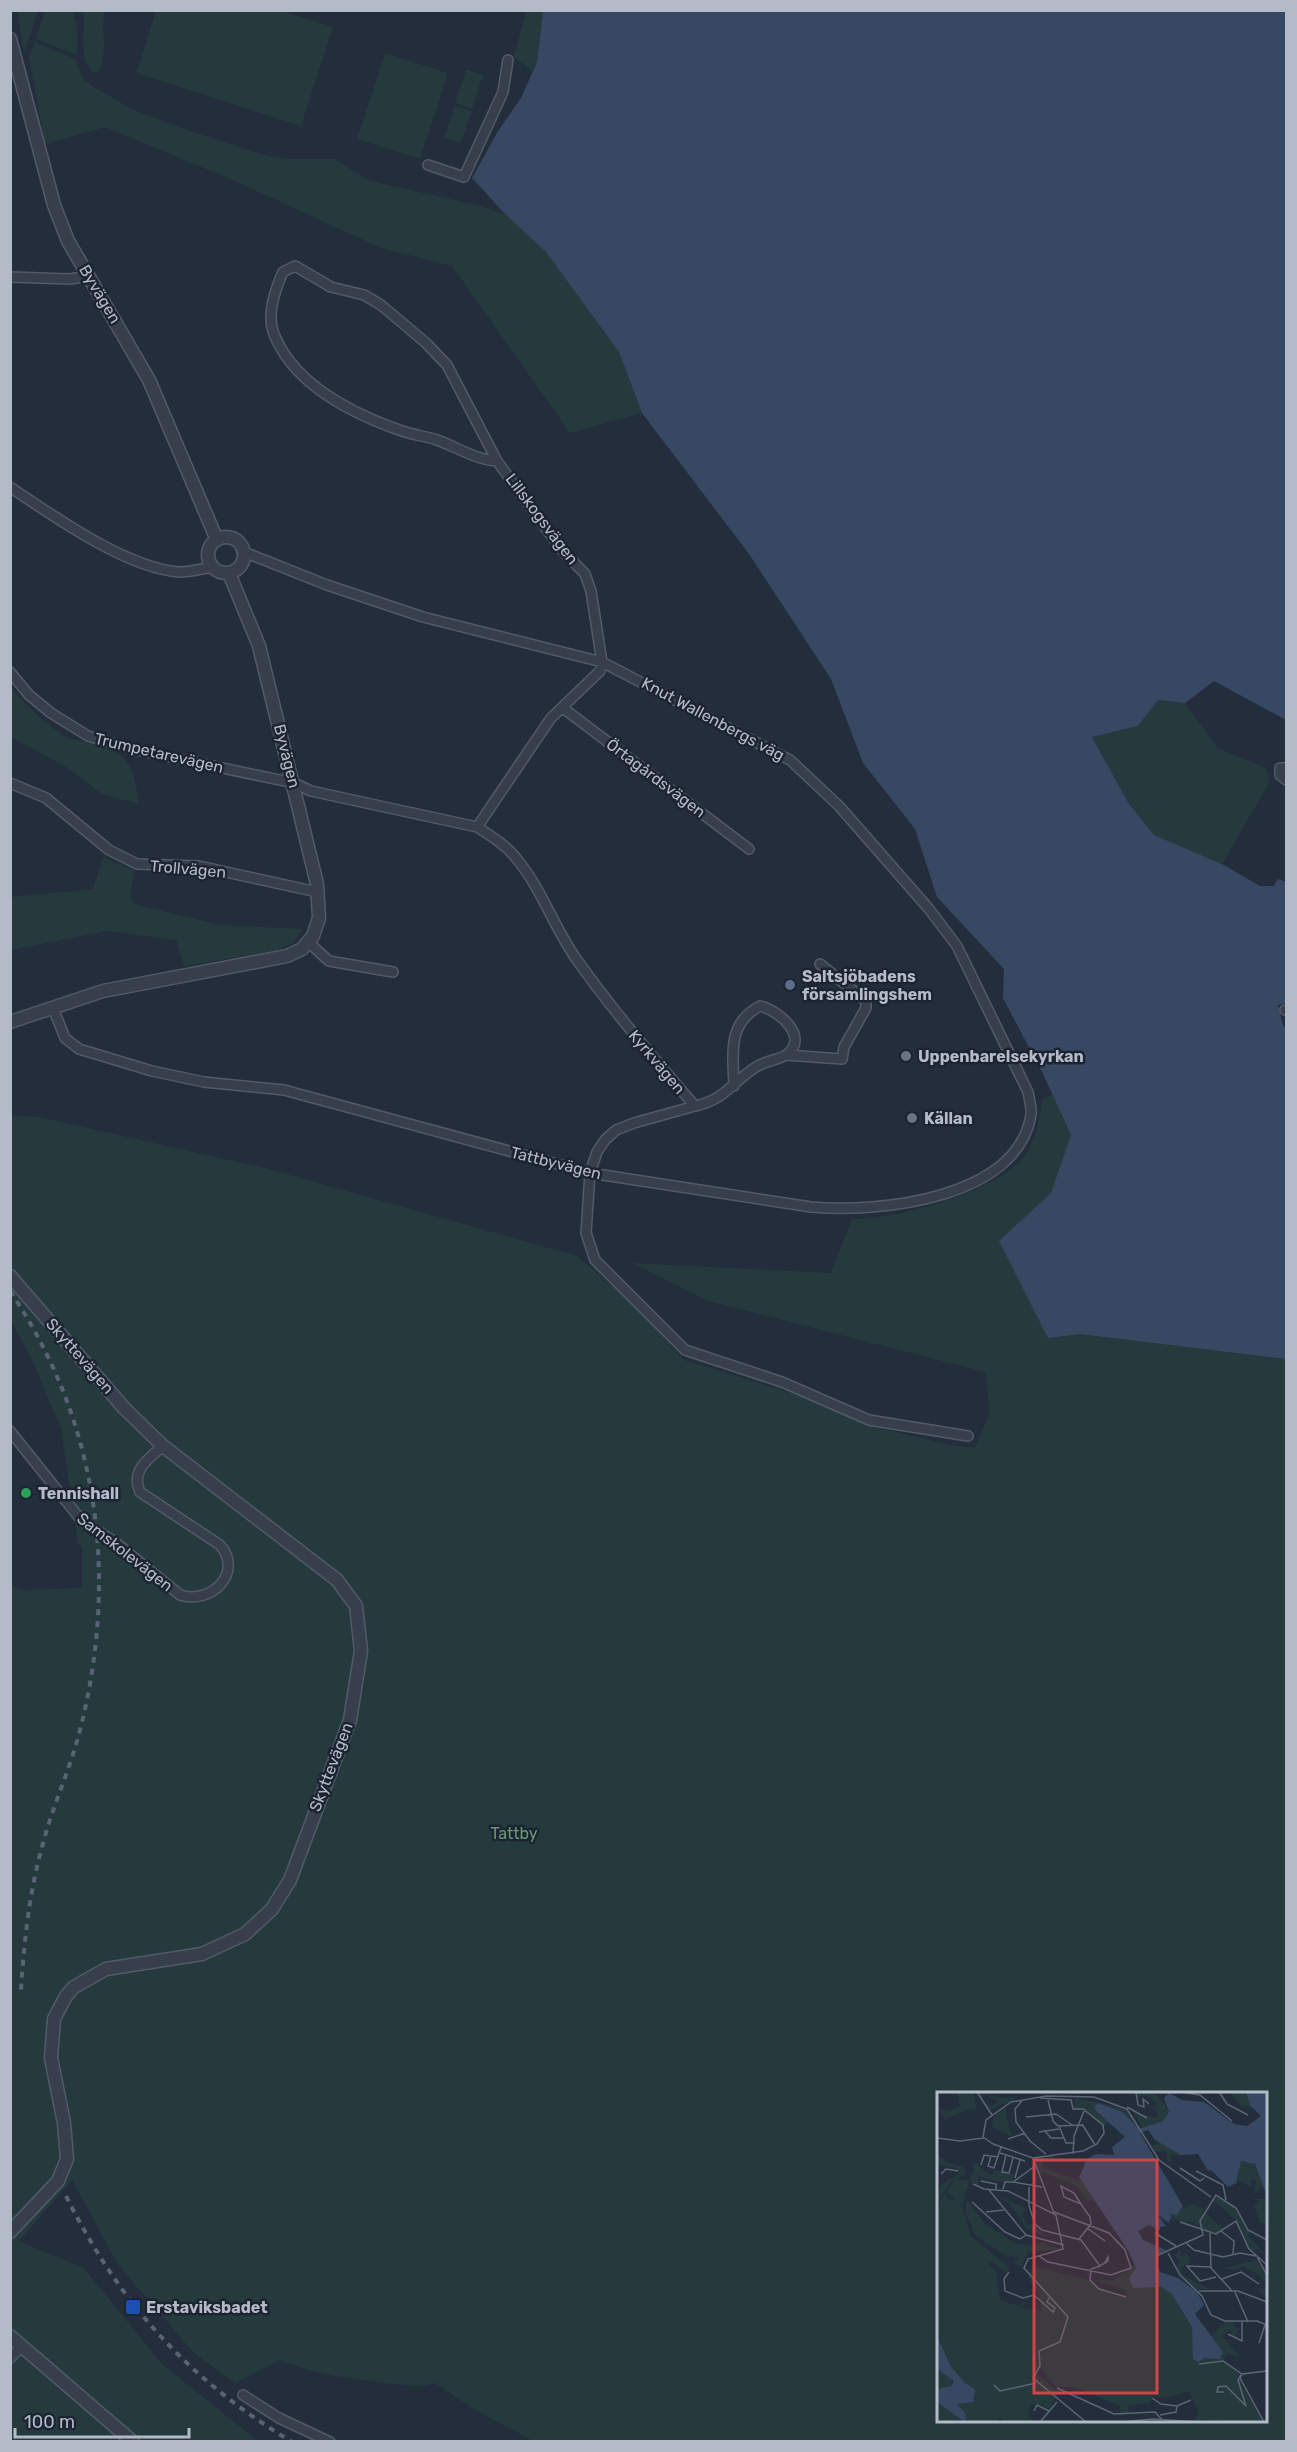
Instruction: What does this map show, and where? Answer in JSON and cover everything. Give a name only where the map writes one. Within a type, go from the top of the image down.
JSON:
[{"type":"street","name":"Byvägen","points":[[10,39],[13,63],[54,205],[68,241],[149,380],[217,540]]},
{"type":"street","points":[[428,165],[464,177],[503,92],[508,60]]},
{"type":"street","name":"Lillskogsvägen","points":[[497,461],[486,460],[436,440],[382,423],[343,406],[314,386],[288,357],[274,334],[273,300],[283,272],[295,266],[331,286],[364,296],[381,305],[426,343],[447,365],[497,461],[561,549],[585,574],[591,591],[602,662]]},
{"type":"street","points":[[10,277],[69,279],[89,276]]},
{"type":"street","points":[[10,487],[102,544],[144,563],[182,572],[212,567]]},
{"type":"street","points":[[222,537],[235,539],[244,552],[243,563],[229,573],[221,573],[212,567],[208,551],[222,537]]},
{"type":"street","name":"Knut Wallenbergs väg","points":[[244,552],[327,585],[423,617],[602,662],[790,760],[823,788],[929,909],[957,946],[1028,1092]]},
{"type":"street","name":"Byvägen","points":[[229,573],[259,646],[294,783],[317,892],[319,918],[313,936],[308,942]]},
{"type":"street","points":[[477,827],[551,718],[600,671],[602,662]]},
{"type":"street","name":"Trumpetarevägen","points":[[10,672],[29,694],[51,713],[88,736],[132,748],[294,783]]},
{"type":"street","name":"Örtagårdsvägen","points":[[563,708],[749,849]]},
{"type":"street","points":[[1287,768],[1280,768],[1280,775],[1287,780]]},
{"type":"street","name":"Trollvägen","points":[[10,783],[46,798],[109,850],[137,864],[199,866],[317,892]]},
{"type":"street","name":"Kyrkvägen","points":[[294,783],[311,791],[477,827],[515,857],[533,882],[576,959],[632,1032],[695,1106],[616,1130],[597,1152],[590,1173],[586,1233],[595,1260],[685,1350],[782,1382],[869,1420],[968,1436]]},
{"type":"street","points":[[10,1022],[103,991],[287,956],[302,949],[308,942],[329,962],[393,972]]},
{"type":"street","points":[[695,1106],[708,1104],[726,1094],[756,1067],[786,1055],[842,1059],[844,1047],[866,1008],[866,1001],[820,964]]},
{"type":"street","points":[[734,1086],[734,1038],[738,1024],[747,1013],[760,1006],[780,1014],[792,1027],[794,1036],[793,1047],[786,1055]]},
{"type":"street","name":"Tattbyvägen","points":[[53,1008],[64,1038],[79,1049],[152,1071],[194,1080],[284,1090],[590,1173],[811,1207],[847,1210],[898,1204],[963,1187],[984,1178],[1018,1149],[1032,1112],[1028,1092]]},
{"type":"street","name":"Skyttevägen","points":[[10,1276],[124,1408],[163,1446],[338,1580],[356,1606],[361,1651],[350,1720],[290,1880],[272,1909],[244,1934],[202,1954],[106,1969],[74,1987],[66,1996],[54,2019],[51,2032],[51,2058],[64,2123],[67,2159],[58,2181],[10,2232]]},
{"type":"street","name":"Samskolevägen","points":[[10,1431],[82,1521],[115,1542],[167,1587],[188,1598],[216,1591],[224,1580],[228,1563],[225,1550],[203,1531],[143,1496],[138,1487],[140,1468],[163,1446]]},
{"type":"street","points":[[10,2336],[133,2442]]},
{"type":"street","points":[[10,2358],[21,2347]]},
{"type":"street","points":[[243,2395],[279,2418],[330,2442]]},
{"type":"green space","points":[[17,11],[38,11],[24,53]]},
{"type":"green space","points":[[45,11],[73,11],[77,26],[77,55],[36,39]]},
{"type":"green space","points":[[83,11],[105,11],[103,62],[96,74],[90,69],[84,54]]},
{"type":"green space","points":[[156,11],[282,11],[333,27],[301,126],[136,73]]},
{"type":"green space","points":[[526,11],[543,11],[537,62],[532,71],[514,57]]},
{"type":"green space","points":[[35,42],[75,59],[84,80],[99,90],[134,110],[187,130],[267,156],[289,159],[334,159],[370,181],[477,205],[506,215],[546,252],[619,352],[642,413],[570,433],[452,266],[381,248],[235,181],[105,127],[45,144],[29,57]]},
{"type":"green space","points":[[385,53],[448,73],[420,159],[357,139]]},
{"type":"green space","points":[[466,70],[483,75],[472,109],[455,103]]},
{"type":"green space","points":[[455,106],[472,111],[461,143],[444,138]]},
{"type":"green space","points":[[11,688],[37,715],[59,732],[70,738],[107,748],[124,758],[133,772],[139,804],[102,794],[66,767],[11,737]]},
{"type":"green space","points":[[1158,700],[1185,703],[1218,748],[1266,768],[1270,781],[1222,864],[1154,835],[1129,804],[1092,736],[1138,726]]},
{"type":"green space","points":[[103,857],[135,871],[130,893],[134,904],[220,925],[303,929],[293,943],[276,951],[184,966],[176,940],[107,931],[11,950],[11,897],[93,889]]},
{"type":"green space","name":"Tattby","points":[[1053,1094],[1286,1250],[1286,2441],[533,2441],[472,2408],[435,2383],[412,2386],[347,2378],[321,2373],[280,2360],[235,2383],[194,2353],[119,2266],[72,2180],[19,2241],[84,2268],[161,2363],[258,2441],[11,2441],[11,1583],[19,1590],[82,1588],[82,1547],[78,1543],[61,1429],[33,1362],[11,1321],[10,1116],[39,1117],[265,1168],[577,1256],[627,1299],[684,1360],[798,1395],[872,1426],[950,1445],[975,1448],[990,1413],[985,1372],[708,1301],[632,1263],[831,1273],[852,1219],[893,1215],[918,1209],[968,1193],[990,1182],[1009,1171],[1027,1153],[1038,1123],[1042,1099]]},
{"type":"water","points":[[543,11],[1286,11],[1286,720],[1214,681],[1185,703],[1158,700],[1138,726],[1092,737],[1129,804],[1154,835],[1222,864],[1260,886],[1274,886],[1278,879],[1286,882],[1286,1003],[1278,1005],[1283,1026],[1286,1027],[1286,1359],[1080,1334],[1048,1338],[999,1241],[1051,1193],[1071,1135],[1044,1076],[1003,998],[1004,969],[937,897],[915,829],[863,763],[831,679],[749,554],[642,413],[619,352],[546,252],[506,215],[472,178],[498,131],[521,98],[537,62]]},
{"type":"railway","points":[[10,1291],[40,1341],[64,1393],[82,1447],[93,1503],[98,1559],[98,1616],[92,1673],[76,1745],[37,1865],[28,1918],[21,1990]]},
{"type":"railway","points":[[66,2196],[109,2271],[160,2336],[220,2392],[292,2442]]},
{"type":"place","name":"Saltsjöbadens församlingshem","points":[[790,985]]},
{"type":"place","name":"Uppenbarelsekyrkan","points":[[906,1056]]},
{"type":"place","name":"Källan","points":[[912,1118]]},
{"type":"place","name":"Tennishall","points":[[26,1493]]},
{"type":"place","name":"Erstaviksbadet","points":[[133,2307]]}]
